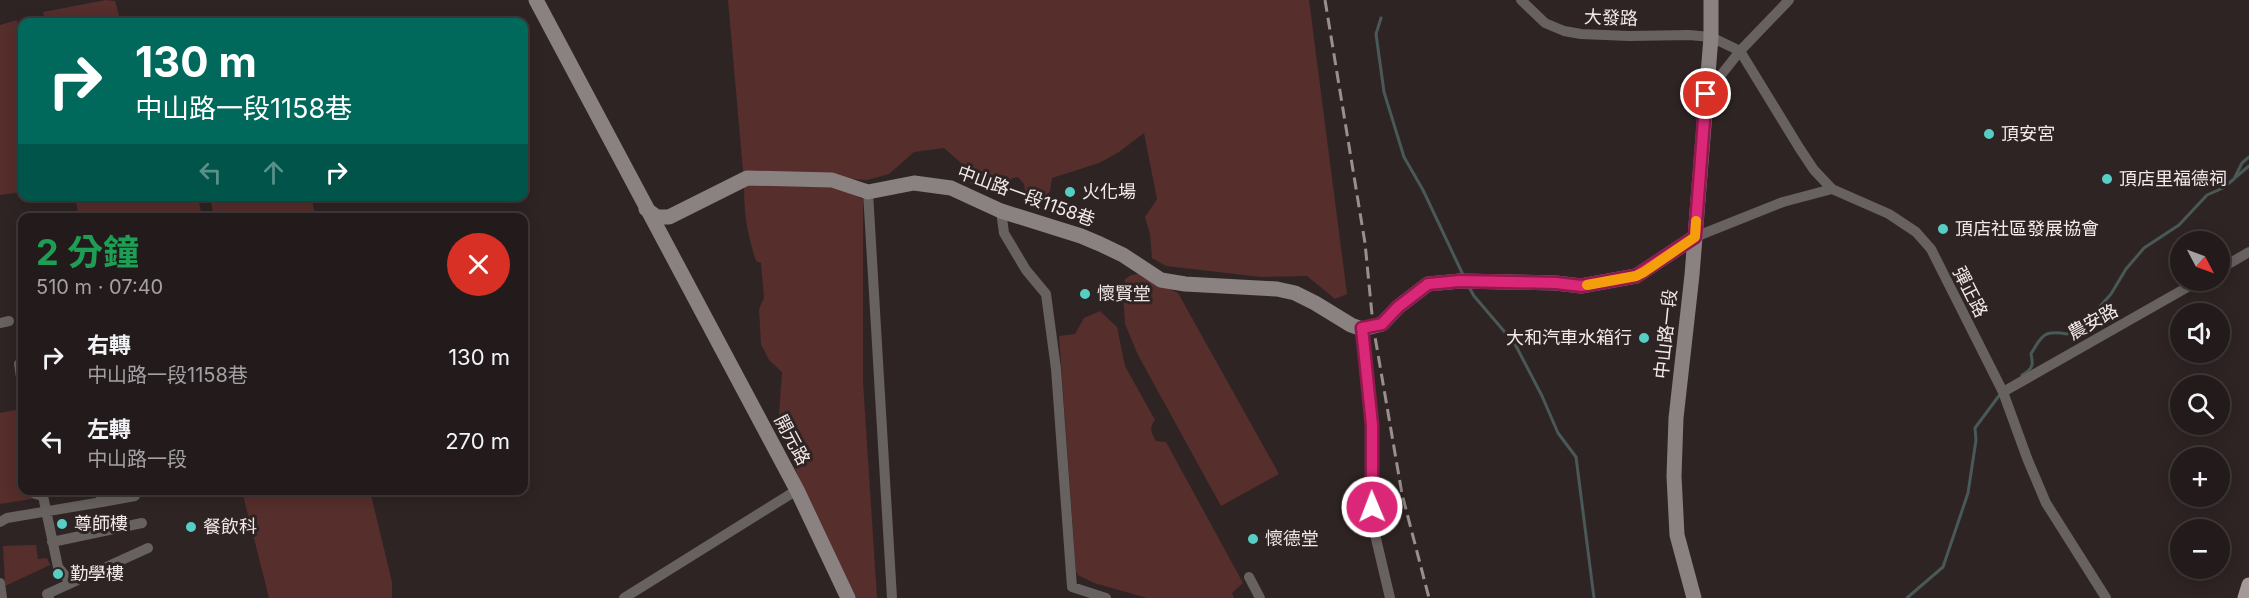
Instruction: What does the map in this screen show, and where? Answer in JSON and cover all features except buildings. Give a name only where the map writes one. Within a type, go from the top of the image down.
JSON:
[{"type":"main road","points":[[2245,598],[2249,585]]},
{"type":"street","name":"開元路","points":[[536,0],[797,490],[848,598]]},
{"type":"street","name":"大發路","points":[[1521,0],[1545,23],[1564,31],[1617,36],[1689,34],[1711,37]]},
{"type":"street","name":"中山路一段","points":[[1694,598],[1677,534],[1674,476],[1676,418],[1695,237],[1711,37],[1711,0]]},
{"type":"street","points":[[1706,94],[1740,51],[1789,0]]},
{"type":"street","points":[[1711,37],[1740,51]]},
{"type":"street","name":"彈正路","points":[[1740,51],[1800,149],[1814,170],[1832,189],[1889,214],[1916,232],[1931,249],[2003,392],[2046,503],[2106,598]]},
{"type":"street","name":"中山路一段1158巷","points":[[646,209],[657,217],[669,217],[747,178],[832,180],[868,192],[914,183],[951,188],[1001,212],[1100,244],[1123,255],[1161,279],[1185,284],[1277,289],[1295,293],[1351,325],[1362,328]]},
{"type":"street","points":[[1390,598],[1373,526],[1372,425],[1362,328],[1382,324],[1398,307],[1428,284],[1466,281],[1556,283],[1581,286],[1636,276],[1695,237],[1783,202],[1832,189]]},
{"type":"street","points":[[868,192],[892,598]]},
{"type":"street","points":[[1001,212],[1004,233],[1026,270],[1046,294],[1056,369],[1072,587],[1106,598]]},
{"type":"street","points":[[2230,263],[2249,252]]},
{"type":"street","name":"農安路","points":[[2003,392],[2181,291]]},
{"type":"street","points":[[624,598],[797,490]]},
{"type":"street","points":[[43,495],[58,567],[71,583]]},
{"type":"street","points":[[0,522],[7,518],[46,511],[101,496]]},
{"type":"street","points":[[52,542],[142,523]]},
{"type":"street","points":[[49,598],[47,594],[148,548]]},
{"type":"street","points":[[1249,577],[1260,598]]},
{"type":"street","points":[[0,583],[2,598]]},
{"type":"shaded area","points":[[106,0],[115,1],[120,18],[44,18],[43,12]]},
{"type":"shaded area","points":[[728,0],[1309,0],[1347,294],[1335,299],[1307,276],[1261,277],[1166,266],[1152,258],[1150,234],[1145,217],[1157,199],[1144,133],[1119,152],[1099,163],[1052,178],[1050,191],[1043,202],[1026,198],[1024,184],[1018,177],[1012,178],[1008,185],[1008,196],[970,184],[973,176],[969,170],[944,148],[914,152],[889,174],[867,180],[743,171]]},
{"type":"shaded area","points":[[17,20],[18,26],[18,193],[0,195],[0,25]]},
{"type":"shaded area","points":[[744,180],[827,183],[863,199],[863,382],[877,598],[842,598],[790,454],[779,414],[782,372],[769,360],[761,344],[759,309],[764,298],[761,263],[756,261],[748,230]]},
{"type":"shaded area","points":[[76,201],[199,201],[201,213],[78,213]]},
{"type":"shaded area","points":[[211,201],[313,201],[314,213],[213,213]]},
{"type":"shaded area","points":[[1138,274],[1178,293],[1279,474],[1221,506],[1138,355],[1125,324],[1123,294],[1125,279]]},
{"type":"shaded area","points":[[1100,311],[1117,327],[1125,366],[1155,420],[1151,428],[1153,436],[1156,441],[1166,442],[1243,583],[1232,593],[1234,598],[1147,598],[1094,583],[1078,575],[1076,571],[1059,336],[1075,334],[1084,318]]},
{"type":"shaded area","points":[[18,410],[18,495],[31,495],[32,499],[0,504],[0,413]]},
{"type":"shaded area","points":[[243,495],[371,495],[392,582],[392,598],[269,598]]},
{"type":"shaded area","points":[[36,545],[38,559],[47,558],[50,565],[5,586],[3,546]]},
{"type":"waterway","points":[[1381,18],[1376,34],[1384,92],[1404,157],[1423,190],[1464,277]]},
{"type":"waterway","points":[[2022,375],[2031,367],[2031,354],[2044,335],[2067,334],[2088,320],[2111,294],[2126,269],[2144,248],[2179,225],[2207,195],[2223,188],[2234,179],[2242,163],[2249,157]]},
{"type":"waterway","points":[[2236,177],[2249,166]]},
{"type":"waterway","points":[[1468,285],[1474,296],[1515,344],[1558,433],[1576,457],[1594,598]]},
{"type":"waterway","points":[[1907,598],[1943,567],[1968,493],[1976,440],[1975,428],[2001,393]]},
{"type":"railway","points":[[1325,0],[1365,243],[1373,325],[1402,494],[1429,598]]},
{"type":"slow traffic","points":[[1587,285],[1636,276],[1644,272],[1695,237],[1696,221]]},
{"type":"place","name":"頂安宮","points":[[1989,134]]},
{"type":"place","name":"頂店里福德祠","points":[[2107,179]]},
{"type":"place","name":"火化場","points":[[1070,192]]},
{"type":"place","name":"頂店社區發展協會","points":[[1943,229]]},
{"type":"place","name":"懷賢堂","points":[[1085,294]]},
{"type":"place","name":"大和汽車水箱行","points":[[1644,338]]},
{"type":"place","name":"尊師樓","points":[[62,524]]},
{"type":"place","name":"餐飲科","points":[[191,527]]},
{"type":"place","name":"懷德堂","points":[[1253,539]]},
{"type":"place","name":"勤學樓","points":[[58,574]]},
{"type":"route","points":[[1372,507],[1372,425],[1362,328],[1382,324],[1398,307],[1428,284],[1460,281],[1556,283],[1581,286],[1636,276],[1678,249],[1695,237],[1706,94]]}]
